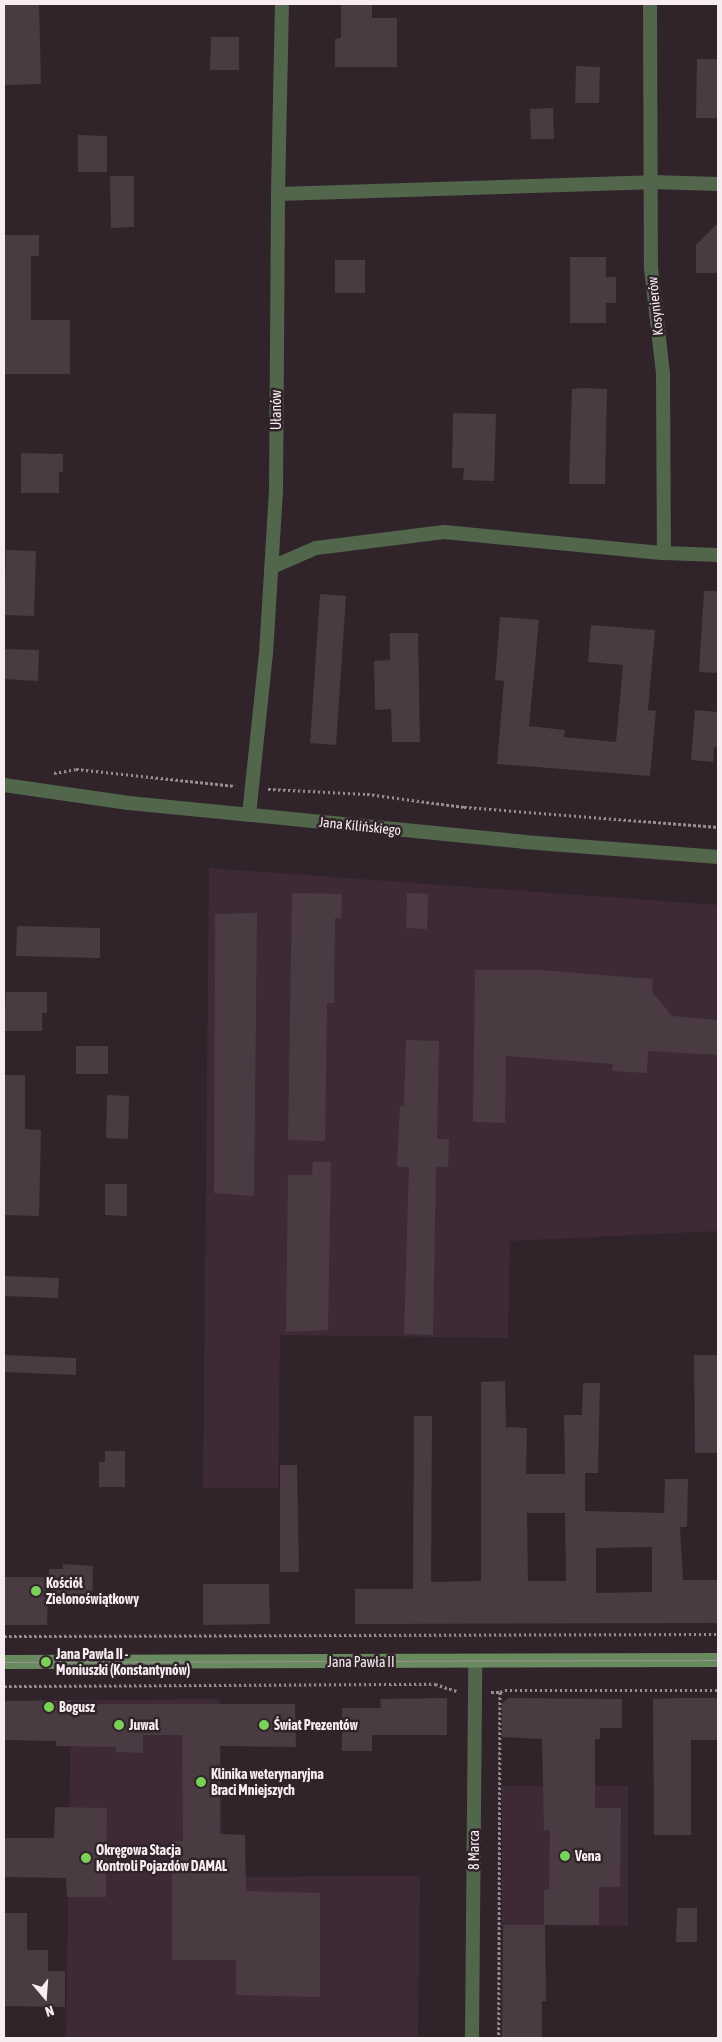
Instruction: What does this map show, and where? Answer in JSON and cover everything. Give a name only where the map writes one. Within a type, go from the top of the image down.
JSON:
[{"type":"main road","name":"Jana Pawła II","points":[[4,1662],[718,1660]]},
{"type":"street","name":"Ułanów","points":[[249,815],[266,654],[276,490],[278,194],[282,4]]},
{"type":"street","name":"Kosynierów","points":[[650,4],[651,268],[662,374],[664,553]]},
{"type":"street","points":[[278,194],[651,182],[718,184]]},
{"type":"street","points":[[272,567],[316,548],[444,532],[664,553],[718,555]]},
{"type":"street","name":"Jana Kilińskiego","points":[[4,786],[84,798],[249,815],[524,842],[718,857]]},
{"type":"street","name":"8 Marca","points":[[472,2038],[476,1661]]},
{"type":"path","points":[[52,773],[76,769],[252,788],[367,794],[464,807],[718,827]]},
{"type":"path","points":[[4,1636],[718,1634]]},
{"type":"path","points":[[4,1686],[435,1684],[462,1692],[500,1692],[505,1690],[718,1690]]},
{"type":"path","points":[[499,2038],[500,1692]]},
{"type":"shaded area","points":[[209,868],[718,905],[718,1231],[510,1241],[508,1338],[280,1335],[278,1488],[203,1488]]},
{"type":"shaded area","points":[[220,1699],[223,1945],[223,1877],[420,1876],[418,2038],[66,2038],[71,1700]]},
{"type":"shaded area","name":"Vena","points":[[502,1786],[628,1786],[628,1926],[502,1925]]},
{"type":"building","points":[[4,4],[39,4],[41,84],[4,85]]},
{"type":"building","points":[[341,5],[372,5],[372,18],[397,18],[397,67],[335,67],[335,39],[341,38]]},
{"type":"building","points":[[211,37],[239,37],[239,70],[210,70]]},
{"type":"building","points":[[697,59],[718,59],[718,118],[696,118]]},
{"type":"building","points":[[576,66],[600,67],[599,103],[575,103]]},
{"type":"building","points":[[553,108],[554,139],[531,139],[530,109]]},
{"type":"building","points":[[78,135],[107,136],[107,172],[78,172]]},
{"type":"building","points":[[110,176],[134,176],[134,227],[111,228]]},
{"type":"building","points":[[718,223],[718,273],[696,273],[696,245]]},
{"type":"building","points":[[4,235],[39,235],[39,256],[31,256],[31,320],[70,320],[70,374],[4,374]]},
{"type":"building","points":[[570,257],[606,257],[606,277],[616,277],[616,303],[606,303],[606,323],[570,323]]},
{"type":"building","points":[[335,260],[365,260],[365,293],[335,293]]},
{"type":"building","points":[[572,389],[607,389],[605,484],[569,484]]},
{"type":"building","points":[[453,413],[496,414],[494,481],[463,480],[464,468],[452,468]]},
{"type":"building","points":[[21,453],[63,454],[63,472],[59,472],[59,493],[21,493]]},
{"type":"building","points":[[6,550],[36,551],[34,616],[4,615]]},
{"type":"building","points":[[704,591],[718,591],[718,673],[699,672]]},
{"type":"building","points":[[320,594],[346,596],[336,745],[310,743]]},
{"type":"building","points":[[500,617],[539,620],[529,726],[565,730],[564,737],[616,742],[623,665],[588,662],[591,625],[655,630],[648,710],[656,711],[650,776],[497,764],[504,681],[495,680]]},
{"type":"building","points":[[390,633],[418,633],[420,742],[392,742],[391,709],[375,710],[374,661],[390,660]]},
{"type":"building","points":[[4,649],[39,650],[38,681],[4,679]]},
{"type":"building","points":[[695,710],[718,712],[718,748],[714,747],[713,762],[691,760]]},
{"type":"building","points":[[292,893],[342,894],[341,918],[335,918],[334,1003],[327,1003],[325,1141],[288,1140]]},
{"type":"building","points":[[407,893],[428,894],[427,929],[406,928]]},
{"type":"building","points":[[257,913],[254,1196],[214,1193],[215,914]]},
{"type":"building","points":[[17,926],[100,928],[100,958],[16,956]]},
{"type":"building","points":[[475,970],[540,970],[653,979],[652,992],[672,1016],[718,1020],[718,1055],[648,1051],[647,1073],[612,1071],[613,1064],[506,1056],[505,1123],[473,1122]]},
{"type":"building","points":[[6,992],[47,992],[47,1013],[42,1013],[42,1031],[4,1031]]},
{"type":"building","points":[[406,1040],[439,1041],[437,1139],[449,1139],[448,1167],[436,1167],[433,1335],[404,1334],[409,1167],[397,1167],[400,1106],[404,1106]]},
{"type":"building","points":[[76,1046],[108,1046],[108,1074],[76,1074]]},
{"type":"building","points":[[4,1075],[25,1075],[25,1129],[41,1130],[39,1216],[4,1215]]},
{"type":"building","points":[[107,1095],[129,1096],[128,1139],[106,1138]]},
{"type":"building","points":[[313,1162],[331,1162],[328,1330],[286,1332],[288,1175],[312,1175]]},
{"type":"building","points":[[105,1184],[127,1184],[127,1216],[105,1215]]},
{"type":"building","points":[[4,1276],[59,1278],[58,1298],[4,1296]]},
{"type":"building","points":[[4,1355],[76,1358],[76,1375],[4,1372]]},
{"type":"building","points":[[694,1355],[718,1355],[718,1453],[695,1453]]},
{"type":"building","points":[[505,1381],[506,1427],[527,1428],[526,1474],[565,1474],[564,1415],[582,1415],[583,1383],[600,1383],[598,1473],[585,1473],[585,1511],[664,1513],[665,1479],[688,1479],[687,1527],[680,1527],[683,1580],[718,1580],[718,1623],[355,1624],[355,1589],[413,1589],[414,1416],[432,1416],[431,1582],[481,1581],[481,1382]],"holes":[[[527,1513],[565,1513],[566,1581],[528,1581]],[[652,1547],[652,1592],[596,1593],[596,1548]]]},
{"type":"building","points":[[105,1451],[125,1451],[125,1487],[99,1487],[99,1462],[105,1462]]},
{"type":"building","points":[[280,1465],[297,1465],[299,1572],[280,1572]]},
{"type":"building","points":[[63,1564],[93,1566],[92,1601],[48,1599],[47,1625],[4,1625],[4,1577],[49,1577],[49,1569],[63,1569]]},
{"type":"building","points":[[203,1584],[269,1584],[270,1624],[203,1625]]},
{"type":"building","points":[[447,1698],[447,1735],[372,1735],[372,1751],[342,1751],[342,1708],[381,1708],[380,1699]]},
{"type":"building","points":[[508,1698],[622,1699],[622,1728],[600,1728],[600,1739],[595,1739],[595,1808],[621,1808],[620,1887],[599,1887],[599,1925],[544,1925],[544,1890],[549,1890],[550,1830],[544,1830],[542,1739],[502,1737],[502,1704]]},
{"type":"building","points":[[718,1698],[718,1740],[691,1740],[691,1835],[654,1835],[653,1699]]},
{"type":"building","points":[[71,1700],[71,1704],[295,1704],[296,1747],[220,1746],[220,1834],[245,1835],[246,1891],[320,1893],[320,1997],[236,1995],[236,1960],[172,1960],[172,1841],[183,1841],[182,1735],[143,1735],[143,1753],[116,1752],[116,1747],[56,1746],[56,1741],[4,1740],[4,1701]]},
{"type":"building","points":[[55,1807],[107,1808],[106,1897],[67,1897],[66,1878],[4,1877],[4,1838],[54,1838]]},
{"type":"building","points":[[677,1908],[697,1908],[697,1942],[676,1942]]},
{"type":"building","points":[[4,1913],[27,1913],[27,1950],[48,1950],[48,1971],[65,1971],[65,2007],[4,2006]]},
{"type":"building","points":[[503,1925],[545,1925],[546,2001],[542,2001],[542,2038],[502,2038]]},
{"type":"tram line","points":[[4,1662],[718,1660]]},
{"type":"place","name":"Kościół Zielonoświątkowy","points":[[36,1591]]},
{"type":"place","name":"Jana Pawła II - Moniuszki (Konstantynów)","points":[[46,1662]]},
{"type":"place","name":"Bogusz","points":[[49,1707]]},
{"type":"place","name":"Juwal","points":[[119,1725]]},
{"type":"place","name":"Świat Prezentów","points":[[264,1725]]},
{"type":"place","name":"Klinika weterynaryjna Braci Mniejszych","points":[[201,1782]]},
{"type":"place","name":"Vena","points":[[565,1856]]},
{"type":"place","name":"Okręgowa Stacja Kontroli Pojazdów DAMAL","points":[[86,1858]]}]
